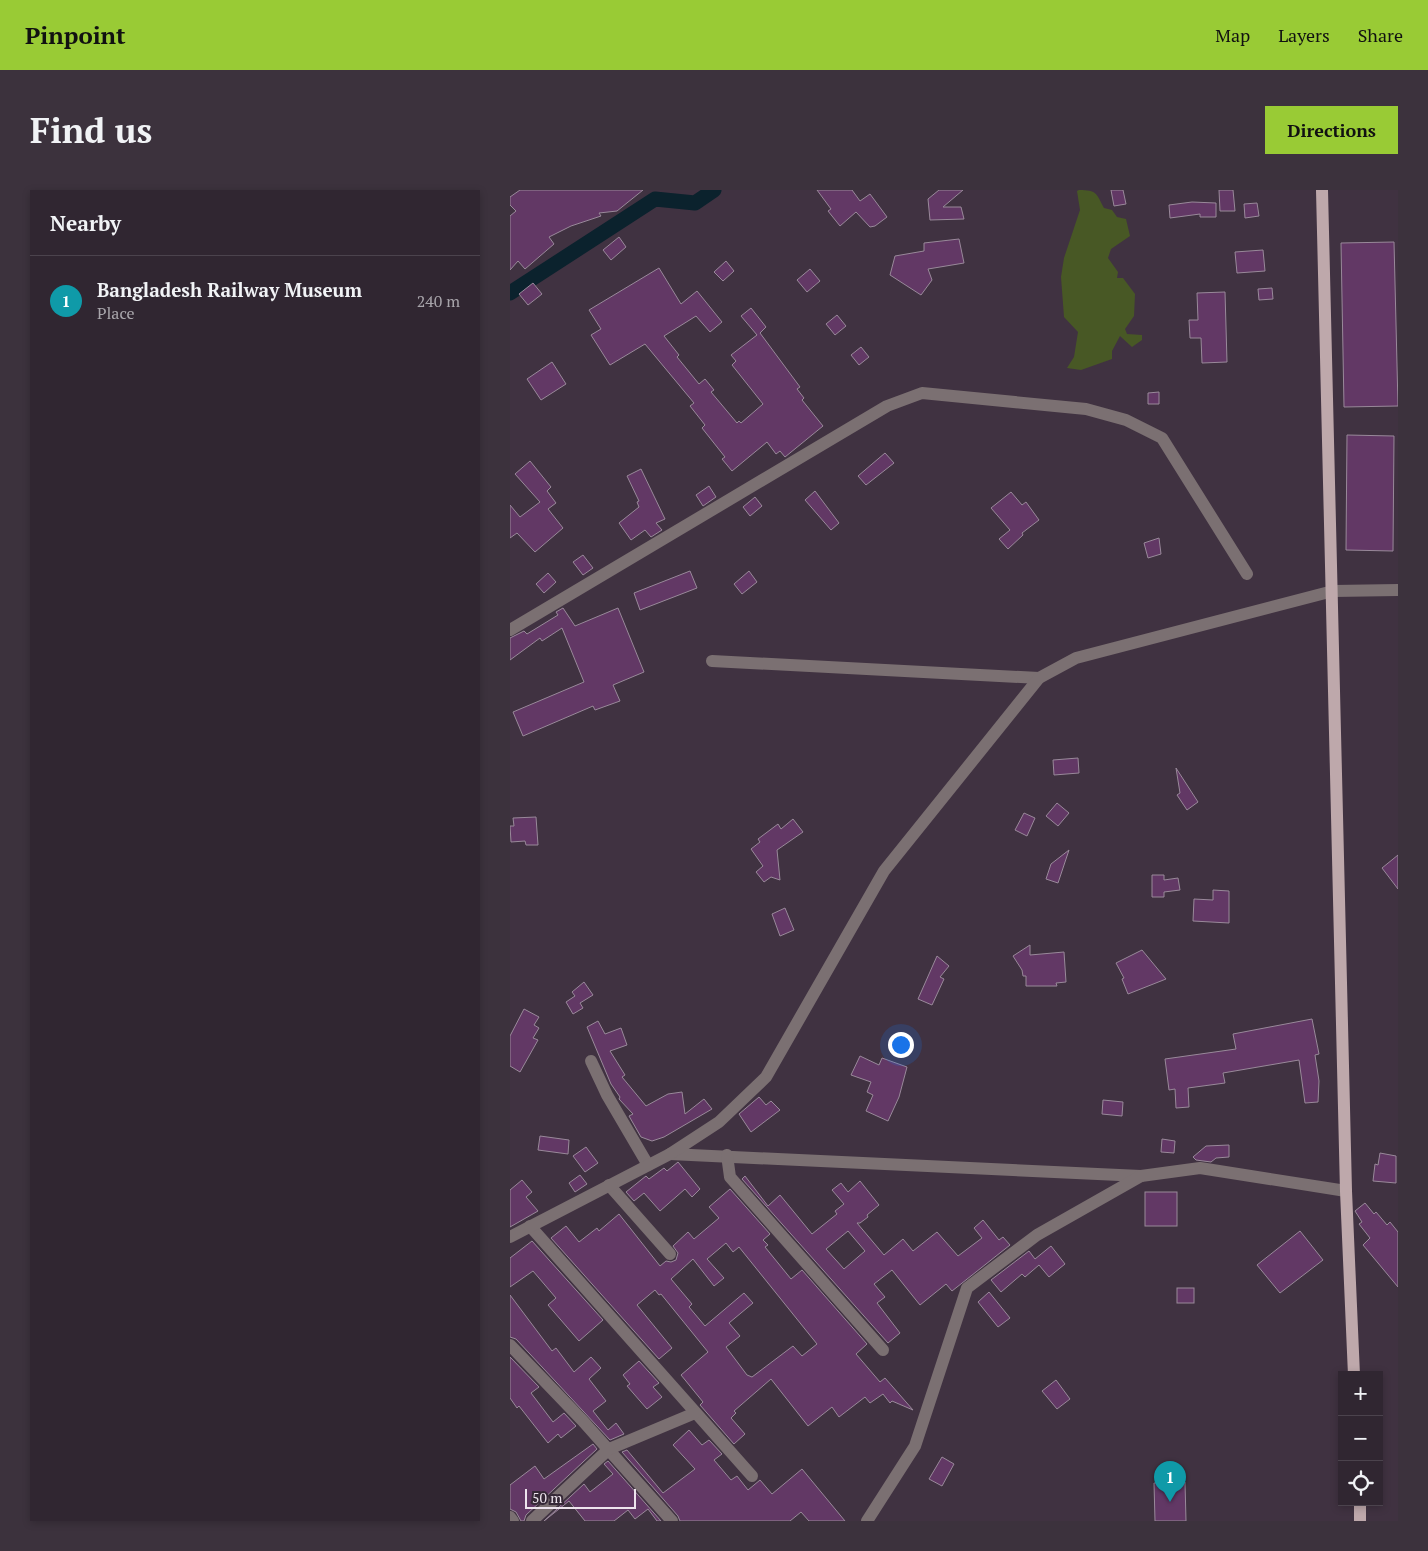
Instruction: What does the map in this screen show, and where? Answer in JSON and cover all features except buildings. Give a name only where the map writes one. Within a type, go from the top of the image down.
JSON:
[{"type":"main road","points":[[1322,190],[1346,1191],[1354,1371]]},
{"type":"main road","points":[[1360,1506],[1360,1521]]},
{"type":"street","points":[[510,630],[888,406],[922,393],[1086,409],[1126,420],[1162,438],[1247,574]]},
{"type":"street","points":[[510,1237],[670,1154],[691,1141],[719,1122],[766,1077],[884,871],[1039,678],[1076,658],[1333,591],[1398,590]]},
{"type":"street","points":[[712,661],[1039,678]]},
{"type":"street","points":[[591,1060],[607,1095],[648,1165]]},
{"type":"street","points":[[691,1141],[730,1177],[883,1350]]},
{"type":"street","points":[[670,1154],[727,1155],[1141,1176],[1200,1168],[1346,1191]]},
{"type":"street","points":[[727,1155],[730,1177]]},
{"type":"street","points":[[867,1521],[915,1446],[967,1288],[1037,1236],[1141,1176]]},
{"type":"street","points":[[609,1184],[670,1254]]},
{"type":"street","points":[[530,1226],[752,1476]]},
{"type":"street","points":[[510,1345],[609,1449],[672,1521]]},
{"type":"street","points":[[532,1521],[609,1449],[695,1413]]},
{"type":"street","points":[[510,1517],[513,1521]]},
{"type":"green space","points":[[1077,191],[1095,193],[1104,208],[1112,210],[1117,217],[1126,219],[1130,236],[1111,249],[1108,258],[1118,272],[1117,278],[1123,278],[1135,294],[1134,316],[1125,329],[1127,334],[1142,335],[1142,340],[1132,347],[1120,336],[1112,351],[1112,359],[1081,370],[1067,368],[1074,357],[1078,332],[1064,317],[1061,277],[1064,258],[1080,210]]},
{"type":"waterway","points":[[510,293],[655,199],[695,203],[714,190]]},
{"type":"place","name":"Bangladesh Railway Museum","points":[[1170,1502]]}]
